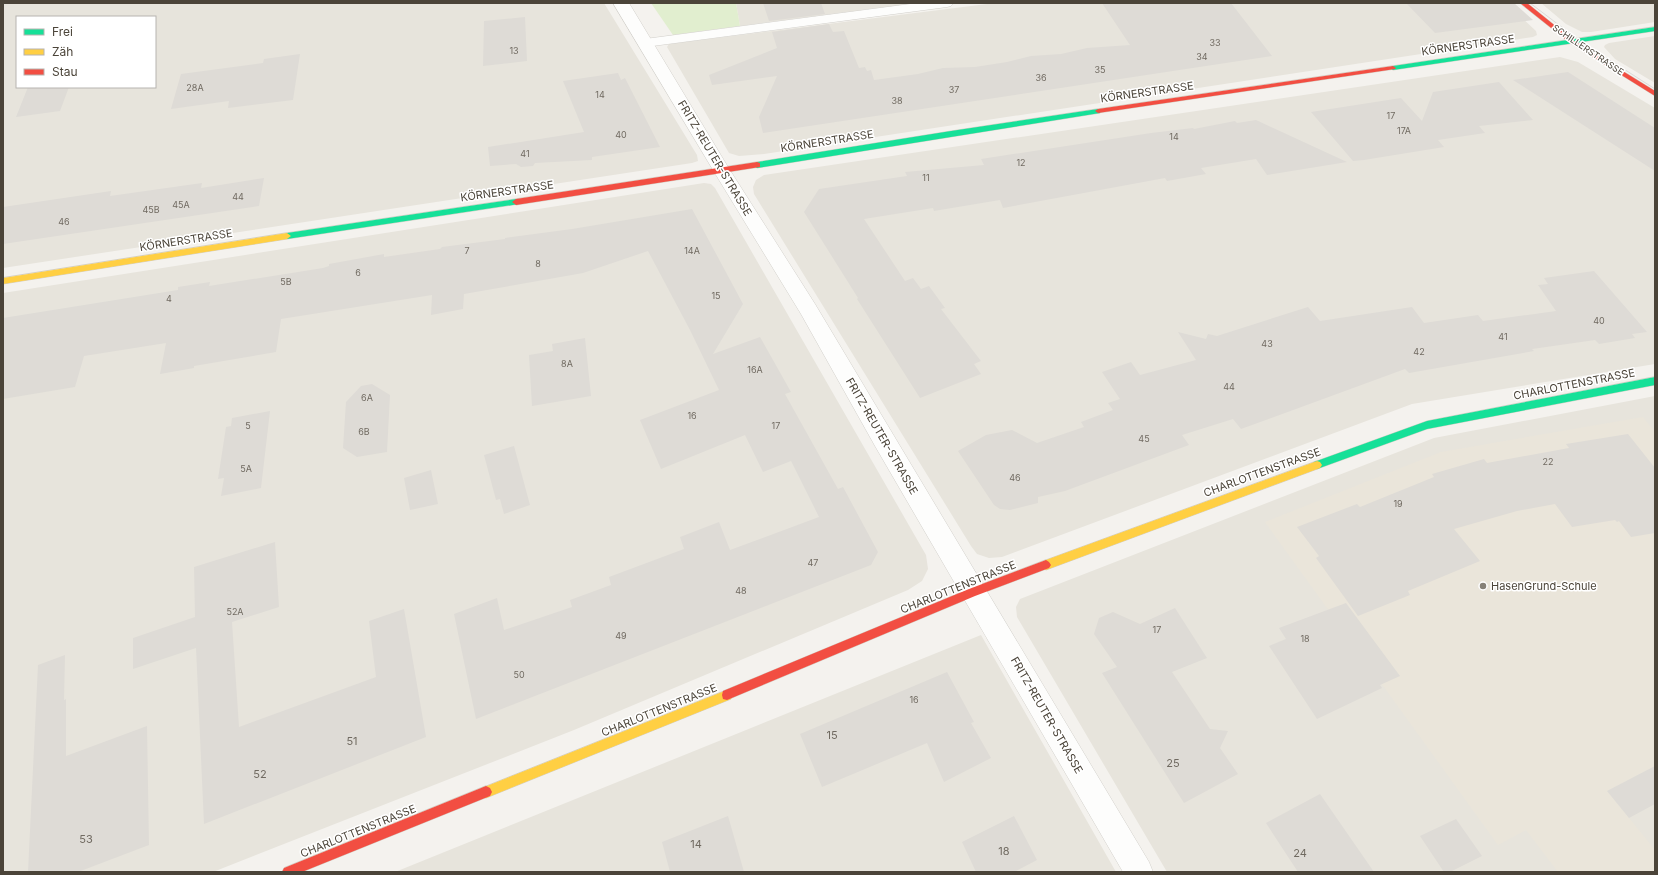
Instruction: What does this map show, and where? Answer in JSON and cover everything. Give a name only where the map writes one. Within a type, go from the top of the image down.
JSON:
[{"type":"street","name":"FRITZ-REUTER-STRASSE","points":[[621,3],[646,42],[722,171],[808,309],[973,592],[997,629],[1138,872]]},
{"type":"street","name":"SCHILLERSTRASSE","points":[[1523,3],[1572,42],[1655,94]]},
{"type":"street","name":"KÖRNERSTRASSE","points":[[3,281],[220,246],[722,171],[958,132],[1655,29]]},
{"type":"street","name":"CHARLOTTENSTRASSE","points":[[288,872],[703,705],[973,592],[1148,528],[1237,493],[1427,425],[1655,381]]},
{"type":"lane","points":[[646,42],[947,3]]},
{"type":"shaded area","points":[[3,3],[604,3],[697,155],[698,161],[3,268]]},
{"type":"shaded area","points":[[736,3],[914,3],[740,26]]},
{"type":"shaded area","points":[[995,3],[1506,3],[1536,31],[1537,35],[1533,37],[764,154],[739,156],[729,153],[667,47],[669,44]]},
{"type":"shaded area","points":[[1541,3],[1655,3],[1655,22],[1591,32],[1582,32],[1566,24]]},
{"type":"shaded area","points":[[1655,36],[1655,83],[1615,59],[1604,47],[1609,43]]},
{"type":"shaded area","points":[[1560,57],[1578,62],[1655,108],[1655,364],[1412,404],[1002,557],[989,558],[977,554],[971,546],[754,194],[753,187],[756,180],[764,175]]},
{"type":"shaded area","points":[[704,183],[711,184],[715,188],[926,555],[928,569],[922,581],[908,590],[574,730],[213,872],[3,872],[3,293]]},
{"type":"shaded area","points":[[1655,396],[1655,872],[1167,872],[1017,617],[1016,607],[1020,599],[1434,438]]},
{"type":"shaded area","name":"HasenGrund-Schule","points":[[1643,417],[1655,432],[1655,766],[1607,791],[1655,850],[1655,872],[1558,872],[1526,830],[1498,845],[1265,522],[1441,452]]},
{"type":"shaded area","points":[[981,635],[1116,872],[395,872]]},
{"type":"green space","points":[[651,3],[736,3],[740,26],[673,35]]},
{"type":"building","points":[[763,3],[821,3],[825,14],[769,21]]},
{"type":"building","points":[[1102,3],[1231,3],[1272,56],[763,133],[759,117],[777,76],[712,85],[709,75],[777,48],[772,32],[829,24],[833,32],[844,31],[859,68],[865,67],[867,71],[871,70],[874,80],[918,74],[943,68],[975,67],[1007,62],[1031,56],[1061,54],[1087,48],[1130,45]]},
{"type":"building","points":[[1406,3],[1514,3],[1533,20],[1435,33]]},
{"type":"building","points":[[525,17],[527,61],[483,66],[484,21]]},
{"type":"building","points":[[300,54],[293,100],[228,108],[229,101],[171,109],[181,74],[263,63],[264,59]]},
{"type":"building","points":[[1568,72],[1655,128],[1655,171],[1513,80]]},
{"type":"building","points":[[618,73],[621,80],[625,78],[660,147],[592,157],[592,160],[535,163],[533,166],[521,167],[516,164],[490,166],[488,147],[584,132],[563,81]]},
{"type":"building","points":[[1499,82],[1533,120],[1479,126],[1485,133],[1438,140],[1444,147],[1364,160],[1353,161],[1311,112],[1401,98],[1422,121],[1433,92]]},
{"type":"building","points":[[28,88],[69,88],[60,111],[16,117]]},
{"type":"building","points":[[1256,120],[1347,162],[1267,175],[1256,159],[1201,168],[1206,174],[1167,181],[1165,178],[1003,208],[1000,200],[934,211],[933,208],[864,219],[905,281],[913,278],[921,289],[929,286],[945,308],[941,309],[981,361],[974,364],[981,374],[920,398],[804,212],[819,189],[907,176],[905,172],[984,165],[981,159],[1151,133],[1194,129],[1235,121],[1237,123]]},
{"type":"building","points":[[264,178],[259,206],[3,244],[3,207],[111,191],[110,196],[202,183],[201,188]]},
{"type":"building","points":[[692,209],[743,304],[713,354],[760,337],[791,392],[785,394],[838,489],[843,487],[878,552],[871,565],[476,719],[454,614],[497,598],[504,630],[572,607],[570,600],[611,585],[609,577],[684,549],[680,537],[719,522],[730,550],[819,517],[791,461],[763,472],[745,435],[661,469],[640,420],[719,390],[690,330],[648,251],[583,273],[464,294],[463,309],[431,315],[432,295],[281,319],[276,352],[194,366],[194,368],[160,374],[166,343],[84,356],[75,387],[3,399],[3,318],[178,290],[178,287],[210,282],[209,286],[323,268],[329,266],[329,264],[384,254],[384,257],[440,249],[442,247],[572,229]]},
{"type":"building","points":[[1594,271],[1647,332],[1632,334],[1635,338],[1599,344],[1595,340],[1532,349],[1534,351],[1409,373],[1405,369],[1241,429],[1233,419],[1182,435],[1189,445],[1065,491],[1038,497],[1038,503],[1010,510],[1000,509],[994,505],[958,451],[986,435],[1012,430],[1037,443],[1084,427],[1081,422],[1113,410],[1108,403],[1120,399],[1102,372],[1131,362],[1140,375],[1196,360],[1178,332],[1206,339],[1208,334],[1217,336],[1308,307],[1320,321],[1412,307],[1424,323],[1478,315],[1483,321],[1556,311],[1538,285],[1548,284],[1544,278]]},
{"type":"building","points":[[585,338],[591,396],[532,406],[529,355],[553,351],[552,344]]},
{"type":"building","points":[[372,384],[390,395],[387,452],[357,457],[343,448],[346,402],[361,386]]},
{"type":"building","points":[[270,411],[261,488],[221,496],[224,478],[218,479],[226,427],[231,426],[232,418]]},
{"type":"building","points":[[1628,434],[1655,468],[1655,533],[1631,537],[1619,521],[1617,522],[1615,520],[1572,527],[1555,504],[1517,511],[1454,529],[1480,561],[1408,591],[1410,595],[1358,616],[1316,558],[1319,556],[1297,527],[1357,504],[1360,507],[1434,477],[1432,474],[1484,459],[1487,463],[1569,448],[1566,444]]},
{"type":"building","points":[[514,446],[530,505],[504,514],[500,499],[496,500],[484,455]]},
{"type":"building","points":[[431,470],[438,504],[410,510],[404,478]]},
{"type":"building","points":[[275,542],[279,607],[232,622],[239,727],[376,677],[369,621],[404,609],[426,737],[204,824],[196,648],[133,669],[133,638],[195,617],[194,567]]},
{"type":"building","points":[[1346,603],[1400,676],[1380,685],[1382,688],[1317,719],[1269,646],[1286,639],[1279,628]]},
{"type":"building","points":[[1175,608],[1207,658],[1172,672],[1210,729],[1228,731],[1220,748],[1238,774],[1184,803],[1102,673],[1117,667],[1094,634],[1099,618],[1113,612],[1140,624]]},
{"type":"building","points":[[65,655],[64,700],[66,699],[66,756],[147,726],[149,845],[78,872],[28,872],[38,665]]},
{"type":"building","points":[[947,672],[974,722],[971,723],[991,758],[944,782],[927,743],[822,787],[800,734]]},
{"type":"building","points":[[1655,766],[1655,804],[1629,818],[1607,791]]},
{"type":"building","points":[[1320,794],[1374,872],[1298,872],[1266,823]]},
{"type":"building","points":[[728,816],[744,872],[670,872],[662,842]]},
{"type":"building","points":[[1014,816],[1037,860],[1014,872],[976,872],[962,842]]},
{"type":"building","points":[[1456,819],[1482,856],[1450,872],[1444,872],[1420,836]]},
{"type":"tram line","points":[[1530,3],[1580,41],[1655,89]]},
{"type":"traffic: fast","points":[[1393,68],[1655,29]]},
{"type":"traffic: fast","points":[[757,165],[951,133],[1098,111]]},
{"type":"traffic: fast","points":[[287,236],[516,202]]},
{"type":"traffic: fast","points":[[1317,465],[1427,425],[1655,381]]},
{"type":"traffic: slow","points":[[3,281],[287,236]]},
{"type":"traffic: slow","points":[[1046,565],[1317,465]]},
{"type":"traffic: slow","points":[[486,792],[727,695]]},
{"type":"traffic: jam","points":[[1523,3],[1572,42],[1655,94]]},
{"type":"traffic: jam","points":[[1098,111],[1393,68]]},
{"type":"traffic: jam","points":[[516,202],[757,165]]},
{"type":"traffic: jam","points":[[727,695],[973,592],[1046,565]]},
{"type":"traffic: jam","points":[[288,872],[486,792]]},
{"type":"place","name":"HasenGrund-Schule","points":[[1483,586]]}]
